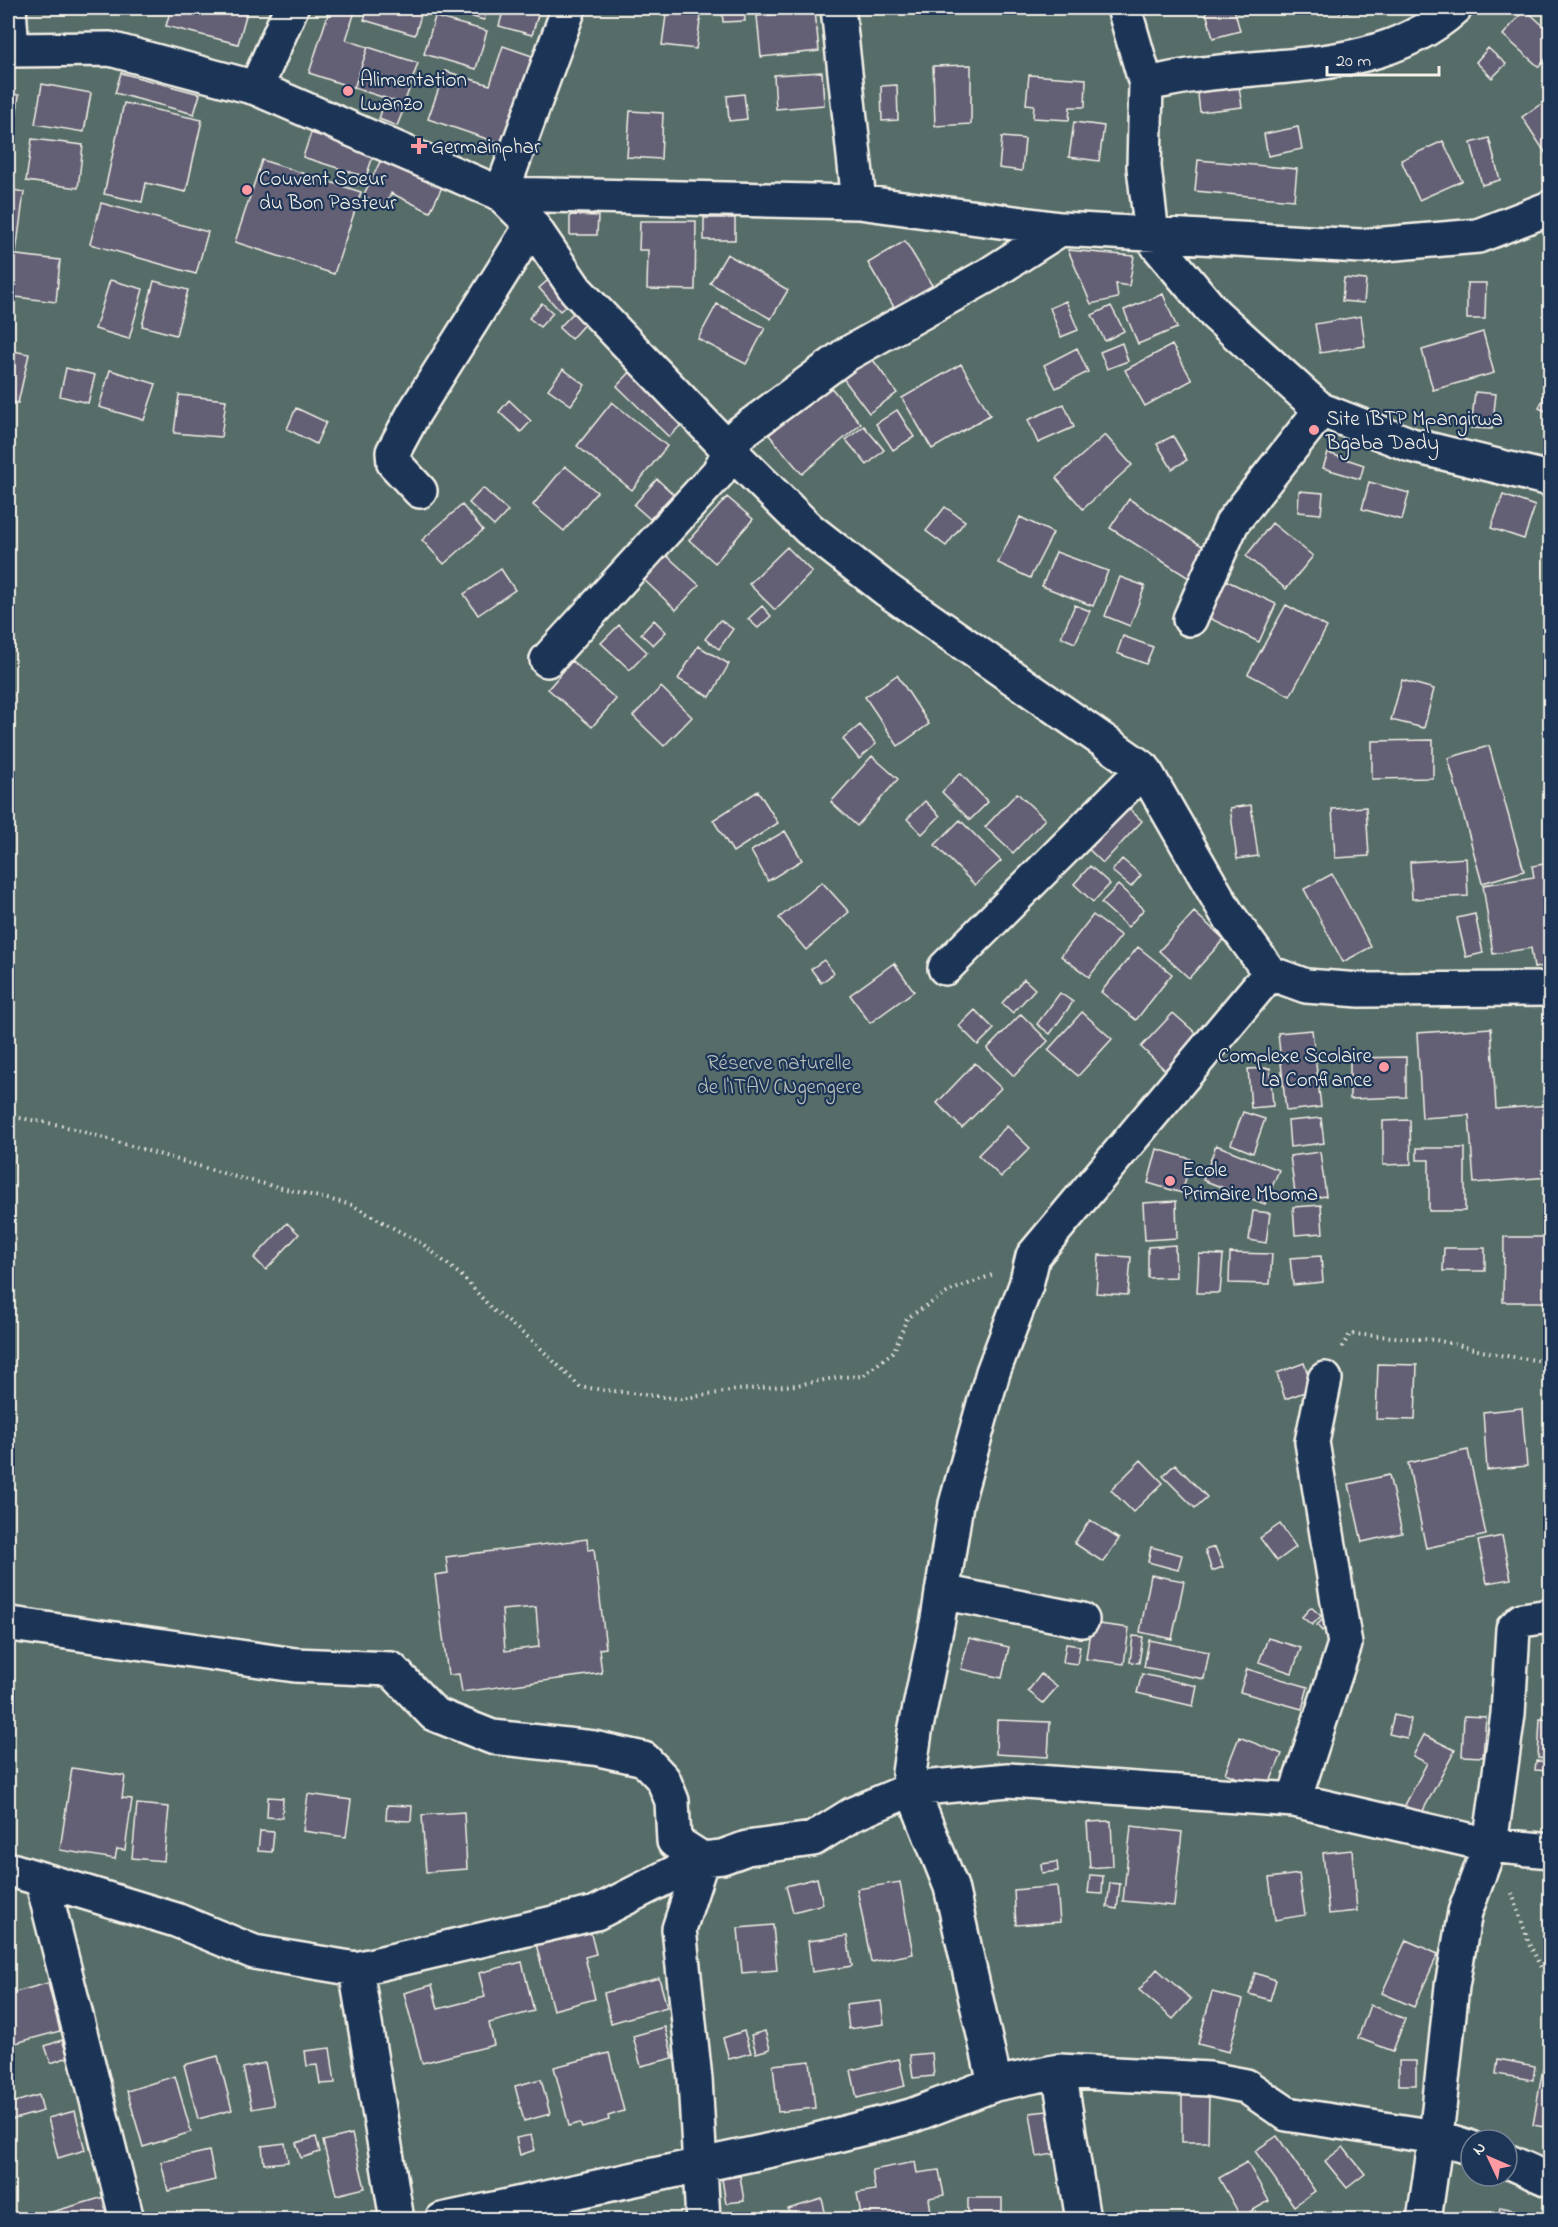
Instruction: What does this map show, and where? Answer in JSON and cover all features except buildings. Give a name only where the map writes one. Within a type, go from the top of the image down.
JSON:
[{"type":"street","points":[[9,8],[10,50],[110,49],[256,88],[501,194],[858,202],[1060,229],[1360,246],[1478,236],[1551,208]]},
{"type":"street","points":[[256,88],[291,8]]},
{"type":"street","points":[[501,194],[569,8]]},
{"type":"street","points":[[838,8],[858,202]]},
{"type":"street","points":[[1125,8],[1146,84],[1144,167],[1152,235],[1158,246],[1215,314],[1321,410],[1411,445],[1551,479]]},
{"type":"street","points":[[1146,84],[1196,75],[1296,66],[1368,54],[1408,40],[1455,8]]},
{"type":"street","points":[[501,194],[531,225],[576,290],[729,451],[809,529],[887,590],[1144,769],[1226,912],[1270,973],[1306,986],[1359,990],[1551,989]]},
{"type":"street","points":[[420,491],[394,463],[393,452],[414,413],[531,225]]},
{"type":"street","points":[[547,660],[718,473],[739,434],[847,354],[990,274],[1060,229]]},
{"type":"street","points":[[1190,619],[1232,523],[1321,410]]},
{"type":"street","points":[[945,968],[1144,769]]},
{"type":"street","points":[[996,2084],[951,1887],[912,1789],[909,1773],[938,1619],[956,1503],[993,1372],[1026,1285],[1033,1256],[1270,973]]},
{"type":"street","points":[[1294,1800],[1345,1644],[1312,1442],[1325,1379]]},
{"type":"street","points":[[942,1592],[1082,1620]]},
{"type":"street","points":[[1424,2220],[1436,2137],[1452,1986],[1465,1912],[1490,1845],[1508,1714],[1513,1629],[1522,1620],[1551,1616]]},
{"type":"street","points":[[8,1626],[11,1624],[295,1665],[391,1669],[434,1714],[492,1737],[594,1748],[644,1759],[663,1779],[672,1801],[674,1841],[702,1859]]},
{"type":"street","points":[[8,1869],[176,1920],[254,1952],[356,1969],[596,1913],[702,1859],[722,1857],[747,1848],[813,1839],[853,1814],[912,1789],[1008,1780],[1294,1800],[1490,1845],[1551,1851]]},
{"type":"street","points":[[702,1859],[679,1929],[695,2079],[703,2220]]},
{"type":"street","points":[[42,1880],[127,2220]]},
{"type":"street","points":[[356,1969],[397,2220]]},
{"type":"street","points":[[1059,2071],[1083,2220]]},
{"type":"street","points":[[442,2220],[809,2142],[911,2116],[996,2084],[1059,2071],[1209,2079],[1246,2086],[1287,2114],[1436,2137],[1459,2144]]},
{"type":"street","points":[[1519,2166],[1551,2180]]},
{"type":"path","points":[[8,1116],[60,1125],[236,1177],[352,1205],[424,1245],[463,1277],[492,1309],[534,1342],[580,1387],[681,1399],[737,1390],[863,1376],[894,1351],[906,1318],[950,1291],[1033,1256]]},
{"type":"path","points":[[1325,1379],[1350,1334],[1436,1340],[1499,1355],[1551,1362]]},
{"type":"path","points":[[1490,1845],[1505,1874],[1529,1943],[1551,1986]]},
{"type":"green space","name":"Réserve naturelle de l'ITAV (Ngengere","points":[[8,8],[1550,8],[1550,2219],[8,2220]]},
{"type":"place","name":"Alimentation Lwanzo","points":[[348,91]]},
{"type":"place","name":"Germainphar","points":[[419,146]]},
{"type":"place","name":"Couvent Soeur du Bon Pasteur","points":[[247,190]]},
{"type":"place","name":"Site IBTP Mpangirwa Bgaba Dady","points":[[1314,430]]},
{"type":"place","name":"Complexe Scolaire La Confiance","points":[[1384,1067]]},
{"type":"place","name":"Ecole Primaire Mboma","points":[[1170,1181]]}]
